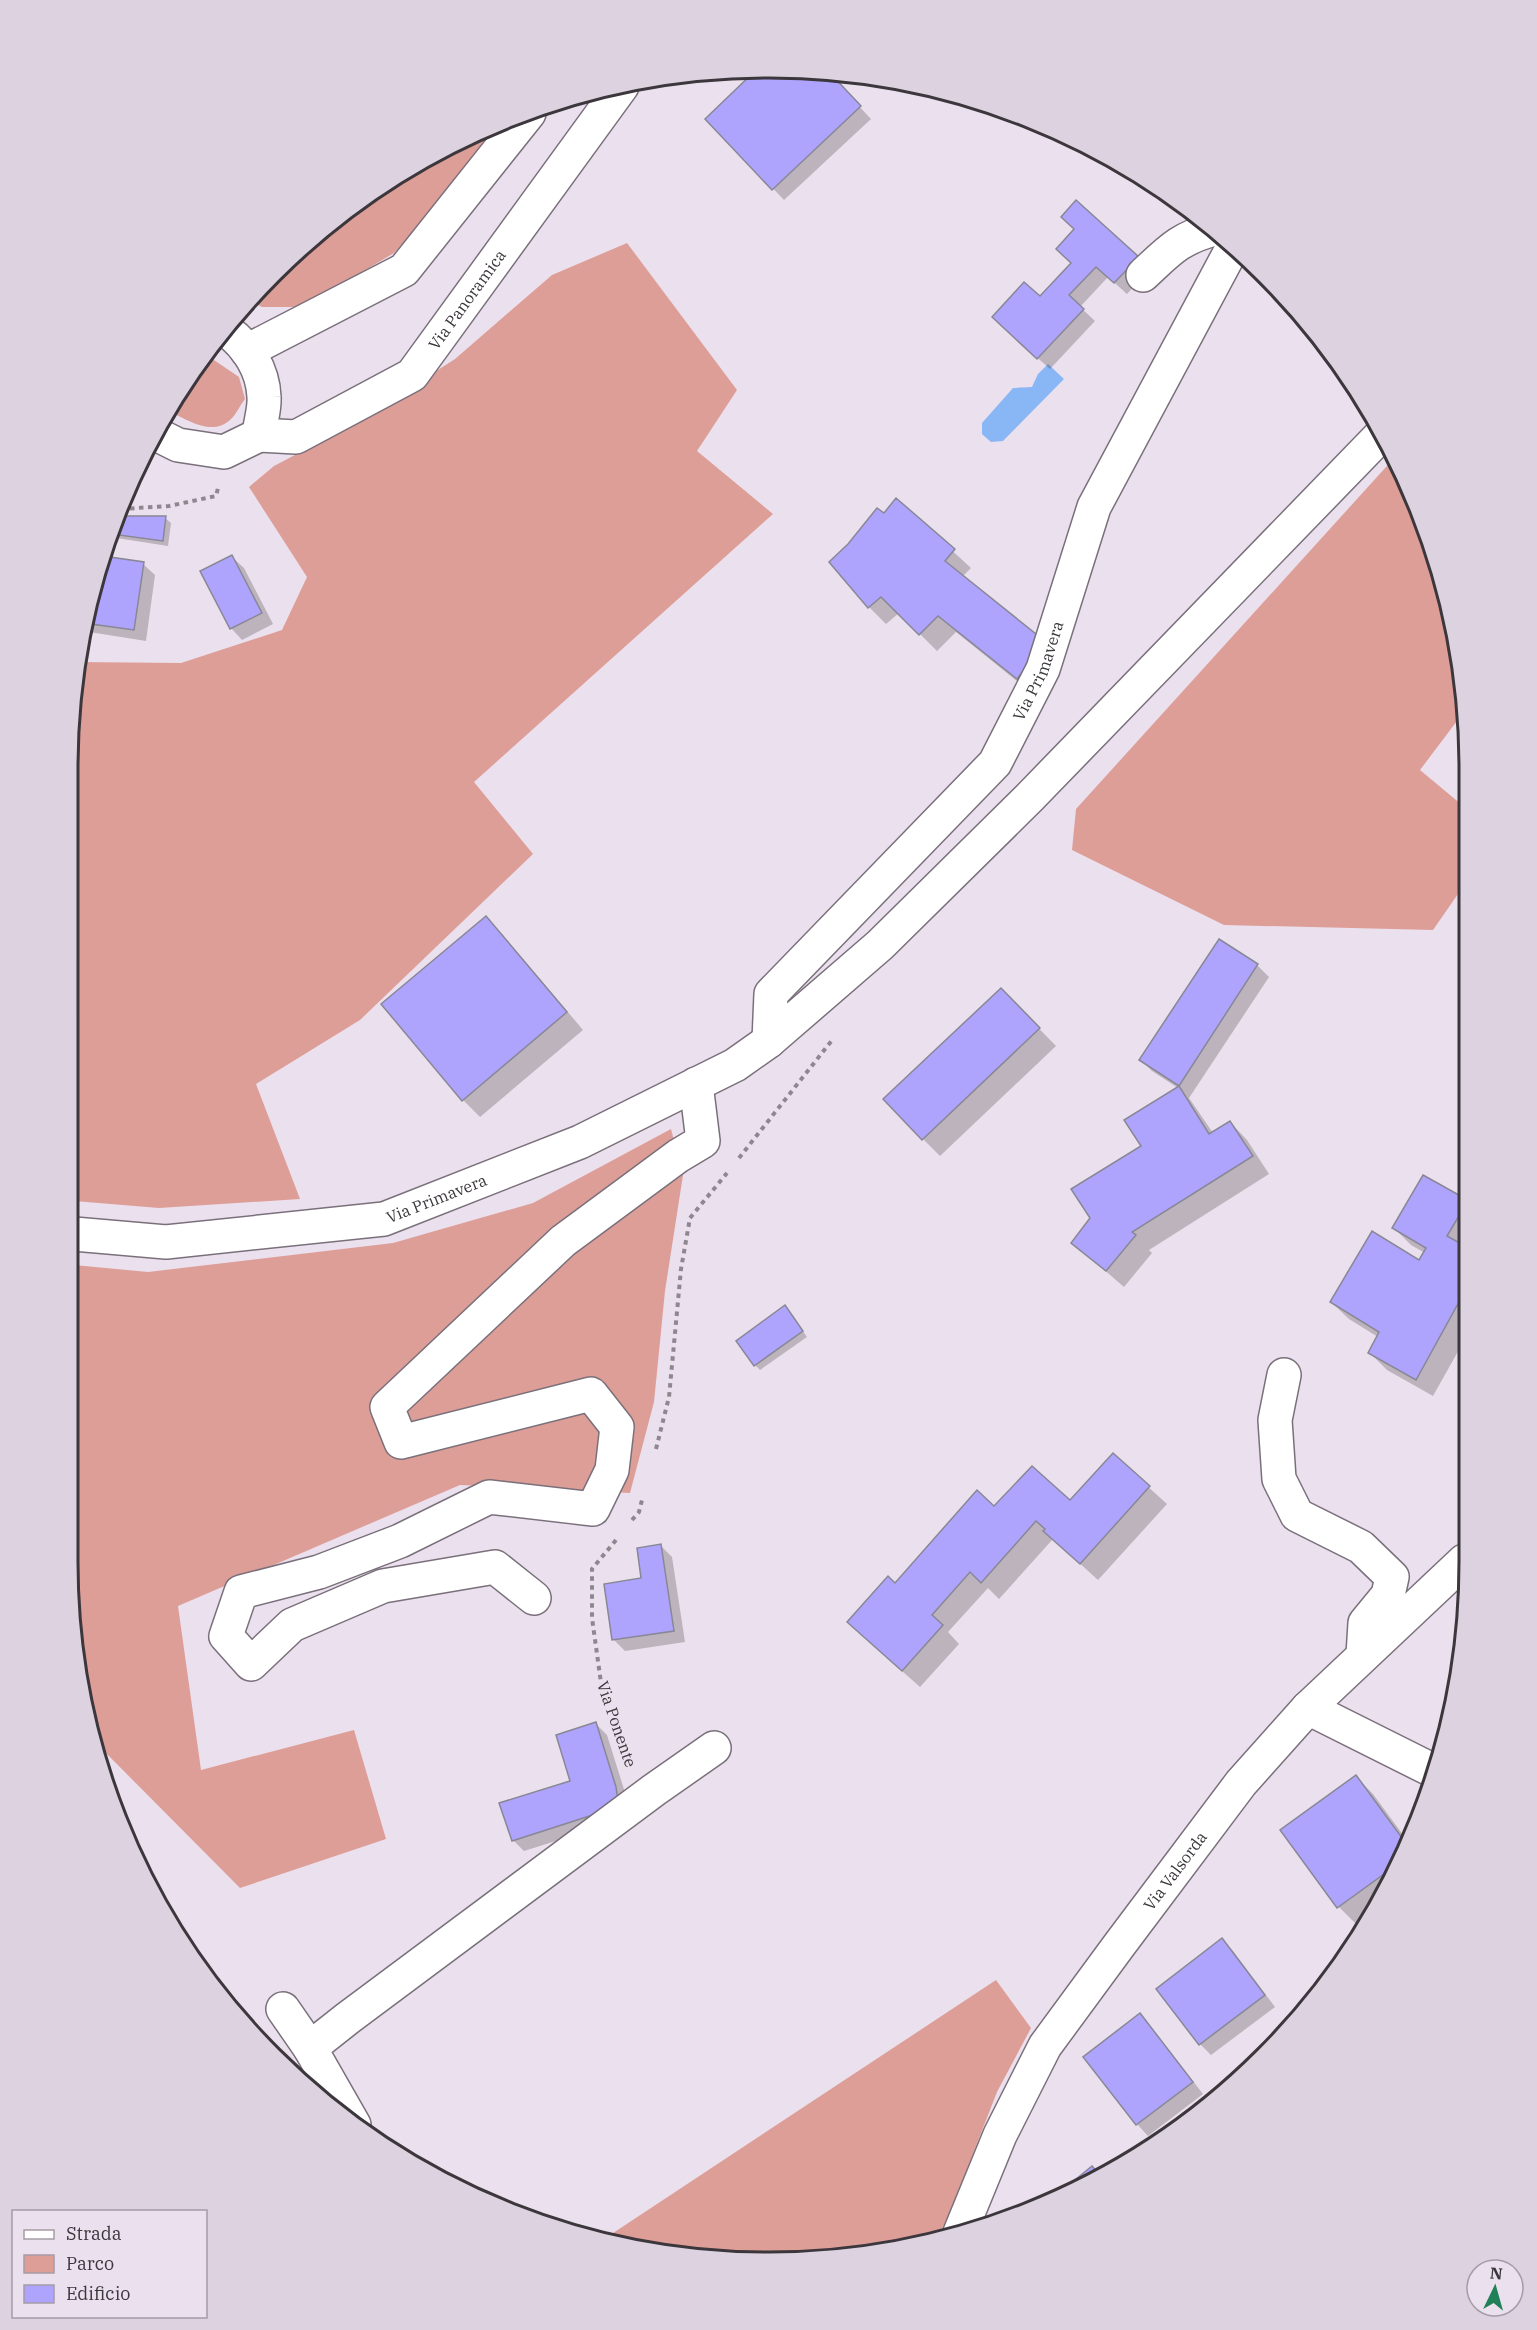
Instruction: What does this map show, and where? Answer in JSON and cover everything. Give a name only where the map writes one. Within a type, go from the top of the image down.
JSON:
[{"type":"street","name":"Via Panoramica","points":[[163,438],[178,445],[224,452],[259,435],[296,437],[412,375],[615,96]]},
{"type":"street","points":[[259,435],[264,398],[257,364],[236,340],[404,270],[519,125]]},
{"type":"street","points":[[1143,276],[1173,247],[1191,236],[1203,232]]},
{"type":"street","name":"Via Primavera","points":[[769,1041],[771,994],[995,764],[1043,669],[1094,507],[1229,254]]},
{"type":"street","name":"Via Primavera","points":[[78,1234],[166,1242],[384,1219],[580,1142],[735,1065],[769,1041],[880,945],[1030,797],[1376,441]]},
{"type":"street","points":[[534,1598],[495,1567],[382,1586],[292,1626],[251,1664],[226,1635],[241,1592],[319,1572],[400,1540],[489,1497],[593,1509],[612,1470],[617,1427],[591,1394],[401,1442],[387,1407],[563,1241],[678,1156],[703,1141],[696,1084]]},
{"type":"street","points":[[1284,1375],[1275,1420],[1279,1479],[1297,1515],[1361,1547],[1392,1577],[1388,1595],[1365,1623],[1364,1655]]},
{"type":"street","name":"Via Valsorda","points":[[964,2223],[1000,2135],[1045,2046],[1241,1783],[1308,1708],[1459,1566]]},
{"type":"street","points":[[1308,1708],[1427,1767]]},
{"type":"street","points":[[310,2048],[644,1797],[714,1748]]},
{"type":"street","points":[[283,2009],[310,2048],[343,2105]]},
{"type":"path","points":[[129,508],[169,506],[216,496]]},
{"type":"path","points":[[748,1146],[805,1074]]},
{"type":"path","points":[[654,1454],[669,1397],[681,1269],[690,1218],[723,1177]]},
{"type":"path","points":[[626,1528],[639,1512],[645,1489]]},
{"type":"path","name":"Via Ponente","points":[[619,1536],[592,1569],[592,1618],[602,1690],[644,1797]]},
{"type":"green space","points":[[489,137],[459,181],[394,253],[303,307],[262,307],[257,304],[280,280],[348,221],[385,194],[423,171]]},
{"type":"green space","points":[[627,243],[737,390],[697,451],[773,514],[474,782],[533,854],[360,1020],[256,1084],[300,1199],[159,1208],[78,1201],[78,768],[79,723],[87,662],[181,663],[282,630],[307,577],[249,487],[274,466],[350,426],[455,359],[552,275]]},
{"type":"green space","points":[[213,359],[239,377],[245,399],[230,420],[223,425],[208,427],[176,415]]},
{"type":"green space","points":[[1389,464],[1422,547],[1435,590],[1446,634],[1458,720],[1420,770],[1459,802],[1459,893],[1433,930],[1224,925],[1072,850],[1076,809]]},
{"type":"green space","points":[[671,1129],[683,1175],[665,1291],[654,1402],[630,1493],[460,1485],[178,1606],[201,1770],[354,1730],[386,1839],[240,1888],[106,1753],[102,1740],[91,1696],[79,1607],[78,1265],[148,1272],[393,1243],[533,1203]]},
{"type":"green space","points":[[996,1980],[1031,2028],[997,2092],[948,2218],[941,2230],[903,2239],[859,2246],[814,2251],[768,2252],[723,2251],[678,2246],[612,2234]]},
{"type":"water","points":[[1048,364],[1064,379],[1003,441],[991,442],[982,434],[982,423],[1013,388],[1032,387],[1038,374]]},
{"type":"building","points":[[747,78],[814,79],[838,82],[861,106],[772,190],[705,119]]},
{"type":"building","points":[[1076,200],[1139,257],[1114,283],[1096,267],[1069,295],[1084,309],[1037,359],[992,317],[1024,282],[1040,296],[1071,263],[1056,249],[1074,229],[1061,217]]},
{"type":"building","points":[[896,498],[955,549],[945,561],[1046,642],[1017,679],[938,616],[919,635],[881,597],[868,608],[829,562],[848,544],[877,508],[884,513]]},
{"type":"building","points":[[127,516],[166,516],[163,541],[119,535]]},
{"type":"building","points":[[232,555],[262,613],[230,629],[200,571]]},
{"type":"building","points":[[112,557],[144,562],[134,630],[93,624]]},
{"type":"building","points":[[486,916],[567,1012],[462,1101],[381,1004]]},
{"type":"building","points":[[1219,939],[1258,964],[1179,1086],[1139,1060]]},
{"type":"building","points":[[1001,988],[1040,1028],[922,1140],[883,1099]]},
{"type":"building","points":[[1179,1086],[1209,1134],[1230,1121],[1253,1156],[1132,1232],[1136,1235],[1106,1271],[1071,1243],[1090,1218],[1071,1189],[1141,1146],[1124,1120]]},
{"type":"building","points":[[1423,1175],[1459,1195],[1459,1216],[1447,1236],[1459,1243],[1459,1302],[1416,1380],[1368,1353],[1379,1332],[1330,1302],[1372,1231],[1419,1260],[1426,1248],[1392,1228]]},
{"type":"building","points":[[785,1305],[803,1331],[754,1366],[736,1341]]},
{"type":"building","points":[[1113,1453],[1150,1486],[1080,1564],[1043,1531],[1045,1529],[1036,1521],[981,1583],[970,1572],[932,1615],[943,1625],[902,1671],[847,1622],[888,1576],[895,1583],[977,1490],[994,1506],[1032,1466],[1070,1500]]},
{"type":"building","points":[[661,1544],[674,1631],[612,1640],[604,1584],[641,1578],[637,1548]]},
{"type":"building","points":[[596,1722],[616,1787],[618,1801],[605,1811],[512,1841],[499,1803],[570,1781],[556,1735]]},
{"type":"building","points":[[1356,1775],[1401,1837],[1384,1874],[1337,1908],[1280,1830]]},
{"type":"building","points":[[1222,1938],[1265,1995],[1199,2045],[1156,1989]]},
{"type":"building","points":[[1140,2013],[1193,2082],[1136,2125],[1083,2057]]},
{"type":"building","points":[[1092,2166],[1095,2169],[1074,2181]]}]
